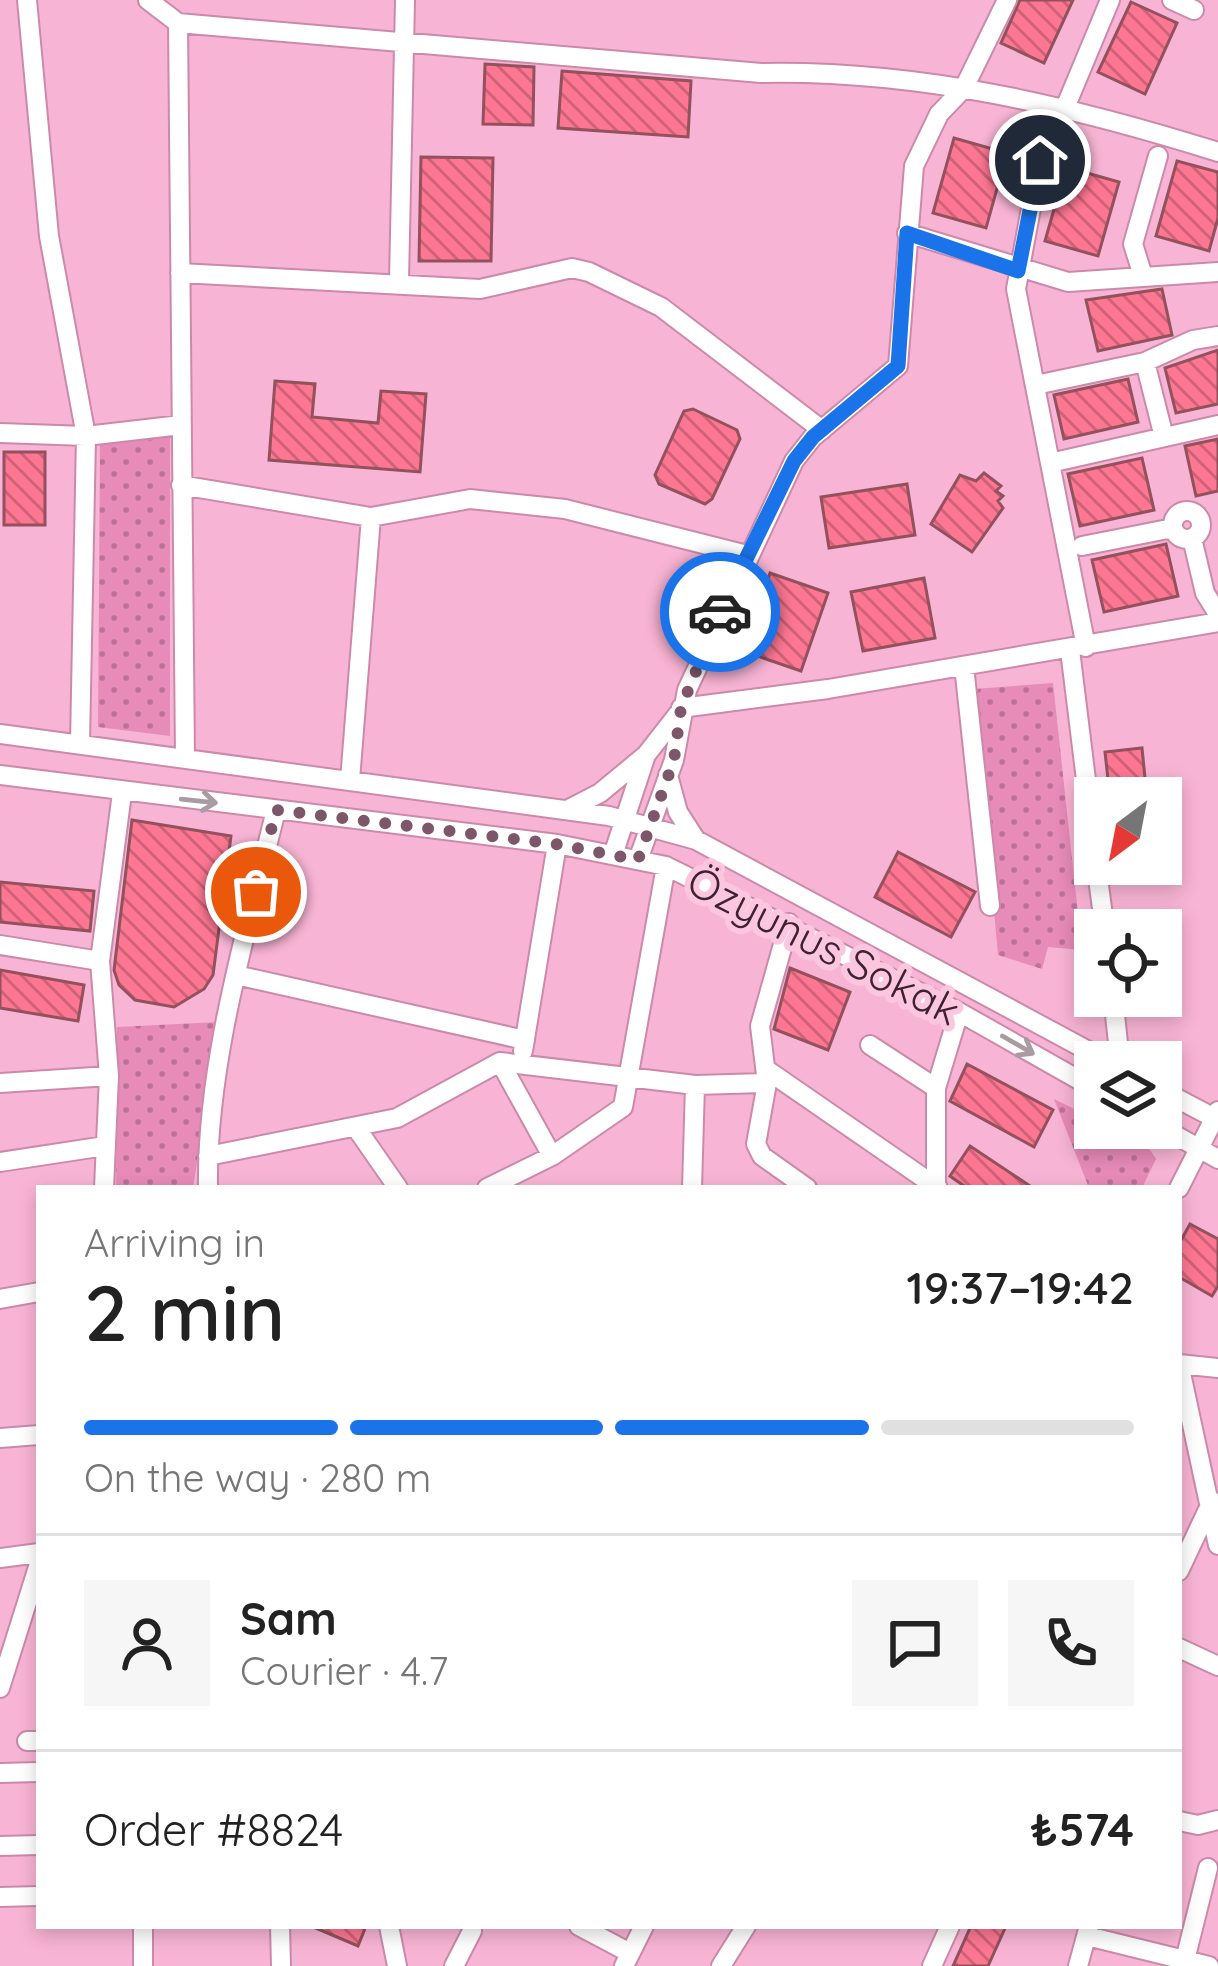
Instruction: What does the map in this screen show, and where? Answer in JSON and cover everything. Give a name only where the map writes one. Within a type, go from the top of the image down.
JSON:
[{"type":"street","points":[[27,0],[49,236],[86,436],[80,743]]},
{"type":"street","points":[[148,0],[178,23],[761,74],[847,72],[964,88],[1065,108],[1218,152]]},
{"type":"street","points":[[399,281],[400,42],[405,0]]},
{"type":"street","points":[[638,860],[668,776],[681,709],[747,555],[794,461],[822,430],[898,366],[914,166],[939,114],[964,88],[1007,0]]},
{"type":"street","points":[[1065,108],[1110,0]]},
{"type":"street","points":[[1172,0],[1194,10]]},
{"type":"street","points":[[178,23],[185,757]]},
{"type":"street","points":[[1143,276],[1133,244],[1158,156]]},
{"type":"street","points":[[1040,160],[1016,289],[1051,463],[1078,648],[1089,777]]},
{"type":"street","points":[[907,233],[1018,271],[1068,282],[1218,272]]},
{"type":"street","points":[[180,273],[399,281],[480,289],[572,268],[605,277],[661,307],[822,430]]},
{"type":"street","points":[[1045,383],[1145,362],[1193,340],[1218,336]]},
{"type":"street","points":[[1145,362],[1164,437]]},
{"type":"street","points":[[0,433],[86,436],[181,425]]},
{"type":"street","points":[[1051,463],[1218,425]]},
{"type":"street","points":[[181,485],[371,517],[470,499],[565,509],[747,555]]},
{"type":"street","points":[[350,780],[371,517]]},
{"type":"street","points":[[567,810],[600,793],[646,755],[681,709],[1078,648],[1218,618],[1205,593],[1203,527],[1178,536],[1173,528],[1082,546]]},
{"type":"street","points":[[964,665],[990,906]]},
{"type":"street","points":[[0,734],[567,810],[696,840],[1074,1043]]},
{"type":"street","points":[[614,855],[646,755]]},
{"type":"street","name":"Özyunus Sokak","points":[[0,776],[556,844],[666,866],[789,923],[1074,1077]]},
{"type":"street","points":[[668,776],[678,812],[696,840]]},
{"type":"street","points":[[104,1185],[109,1076],[100,961],[122,793]]},
{"type":"street","points":[[208,1185],[208,1156],[236,975],[276,810]]},
{"type":"street","points":[[521,1061],[556,844]]},
{"type":"street","points":[[493,1185],[552,1156],[623,1107],[666,866]]},
{"type":"street","points":[[789,923],[760,1026],[767,1077],[755,1144],[763,1156],[803,1185]]},
{"type":"street","points":[[0,944],[100,961]]},
{"type":"street","points":[[236,975],[525,1040]]},
{"type":"street","points":[[936,1185],[936,1088],[959,1012]]},
{"type":"street","points":[[871,1046],[936,1088]]},
{"type":"street","points":[[208,1156],[397,1118],[500,1062],[521,1061],[695,1085],[767,1077],[931,1185]]},
{"type":"street","points":[[500,1062],[552,1156]]},
{"type":"street","points":[[0,1083],[109,1076]]},
{"type":"street","points":[[686,1185],[695,1085]]},
{"type":"street","points":[[1180,1185],[1217,1116],[1182,1100]]},
{"type":"street","points":[[357,1129],[396,1185]]},
{"type":"street","points":[[1182,1139],[1218,1159]]},
{"type":"street","points":[[0,1162],[105,1146]]},
{"type":"street","points":[[0,1299],[36,1293]]},
{"type":"street","points":[[1182,1364],[1218,1368]]},
{"type":"street","points":[[1182,1376],[1218,1545]]},
{"type":"street","points":[[0,1438],[36,1435]]},
{"type":"street","points":[[1182,1565],[1212,1501]]},
{"type":"street","points":[[0,1558],[36,1552]]},
{"type":"street","points":[[0,1688],[36,1573]]},
{"type":"street","points":[[18,1630],[36,1630]]},
{"type":"street","points":[[1182,1649],[1218,1666]]},
{"type":"street","points":[[0,1773],[36,1772]]},
{"type":"street","points":[[1182,1822],[1198,1825],[1218,1820]]},
{"type":"street","points":[[0,1846],[36,1845]]},
{"type":"street","points":[[1184,1960],[1188,1895],[1208,1868]]},
{"type":"street","points":[[0,1897],[36,1896]]},
{"type":"street","points":[[143,1929],[143,1966]]},
{"type":"street","points":[[280,1929],[281,1966]]},
{"type":"street","points":[[389,1929],[397,1966]]},
{"type":"street","points":[[583,1929],[627,1959],[642,1929]]},
{"type":"street","points":[[721,1966],[744,1929]]},
{"type":"street","points":[[932,1966],[949,1929]]},
{"type":"street","points":[[454,1966],[472,1931]]},
{"type":"street","points":[[1078,1966],[1088,1931],[1209,1966]]},
{"type":"shaded area","points":[[170,435],[170,736],[98,727],[100,443]]},
{"type":"shaded area","points":[[1053,683],[1078,909],[1074,949],[1048,947],[1042,969],[998,955],[974,689]]},
{"type":"shaded area","points":[[219,1022],[193,1185],[116,1185],[117,1027]]},
{"type":"shaded area","points":[[1054,1099],[1074,1109],[1074,1149],[1148,1149],[1156,1159],[1143,1185],[1088,1185]]},
{"type":"building","points":[[1020,0],[1073,0],[1044,63],[1001,43]]},
{"type":"building","points":[[1131,2],[1177,23],[1145,94],[1098,72]]},
{"type":"building","points":[[485,64],[534,67],[533,125],[483,124]]},
{"type":"building","points":[[562,71],[691,81],[688,137],[558,128]]},
{"type":"building","points":[[954,138],[1007,153],[986,228],[933,213]]},
{"type":"building","points":[[421,157],[493,158],[491,261],[419,261]]},
{"type":"building","points":[[1177,161],[1218,172],[1218,218],[1209,251],[1156,236]]},
{"type":"building","points":[[1066,167],[1119,182],[1098,256],[1045,241]]},
{"type":"building","points":[[1162,289],[1172,335],[1098,351],[1086,300]]},
{"type":"building","points":[[1218,350],[1218,404],[1176,413],[1165,368]]},
{"type":"building","points":[[1128,379],[1138,422],[1064,439],[1054,395]]},
{"type":"building","points":[[275,381],[315,384],[312,417],[378,423],[381,391],[426,394],[420,472],[269,460]]},
{"type":"building","points":[[693,409],[737,430],[740,439],[712,499],[705,504],[659,484],[655,475],[684,411]]},
{"type":"building","points":[[1218,439],[1218,491],[1196,496],[1185,446]]},
{"type":"building","points":[[4,452],[45,452],[45,525],[4,525]]},
{"type":"building","points":[[1142,458],[1154,510],[1080,526],[1068,474]]},
{"type":"building","points":[[984,473],[1001,486],[996,491],[1003,496],[998,501],[1003,508],[972,552],[931,524],[960,475],[976,481]]},
{"type":"building","points":[[907,484],[915,535],[829,548],[821,497]]},
{"type":"building","points":[[1166,544],[1178,596],[1104,612],[1092,560]]},
{"type":"building","points":[[770,573],[828,593],[801,671],[743,651]]},
{"type":"building","points":[[924,578],[935,638],[863,651],[851,592]]},
{"type":"building","points":[[1142,748],[1145,777],[1108,777],[1105,752]]},
{"type":"building","points":[[132,820],[231,836],[213,975],[204,989],[174,1007],[135,1000],[119,985],[114,970]]},
{"type":"building","points":[[898,852],[975,892],[951,937],[875,897]]},
{"type":"building","points":[[0,882],[94,891],[90,931],[0,922]]},
{"type":"building","points":[[790,968],[850,992],[828,1050],[774,1029]]},
{"type":"building","points":[[0,970],[84,985],[78,1021],[0,1008]]},
{"type":"building","points":[[967,1064],[1053,1110],[1034,1147],[950,1101]]},
{"type":"building","points":[[970,1146],[1028,1185],[963,1185],[950,1176]]},
{"type":"building","points":[[1190,1224],[1218,1239],[1218,1286],[1212,1296],[1182,1279],[1182,1239]]},
{"type":"building","points":[[318,1929],[365,1929],[358,1946]]},
{"type":"building","points":[[970,1929],[1005,1929],[988,1966],[953,1966]]},
{"type":"way so far","points":[[256,892],[276,810],[556,844],[638,860],[674,760],[681,708],[720,612]]},
{"type":"route","points":[[720,612],[794,461],[813,437],[898,366],[907,233],[1018,271],[1040,160]]}]
